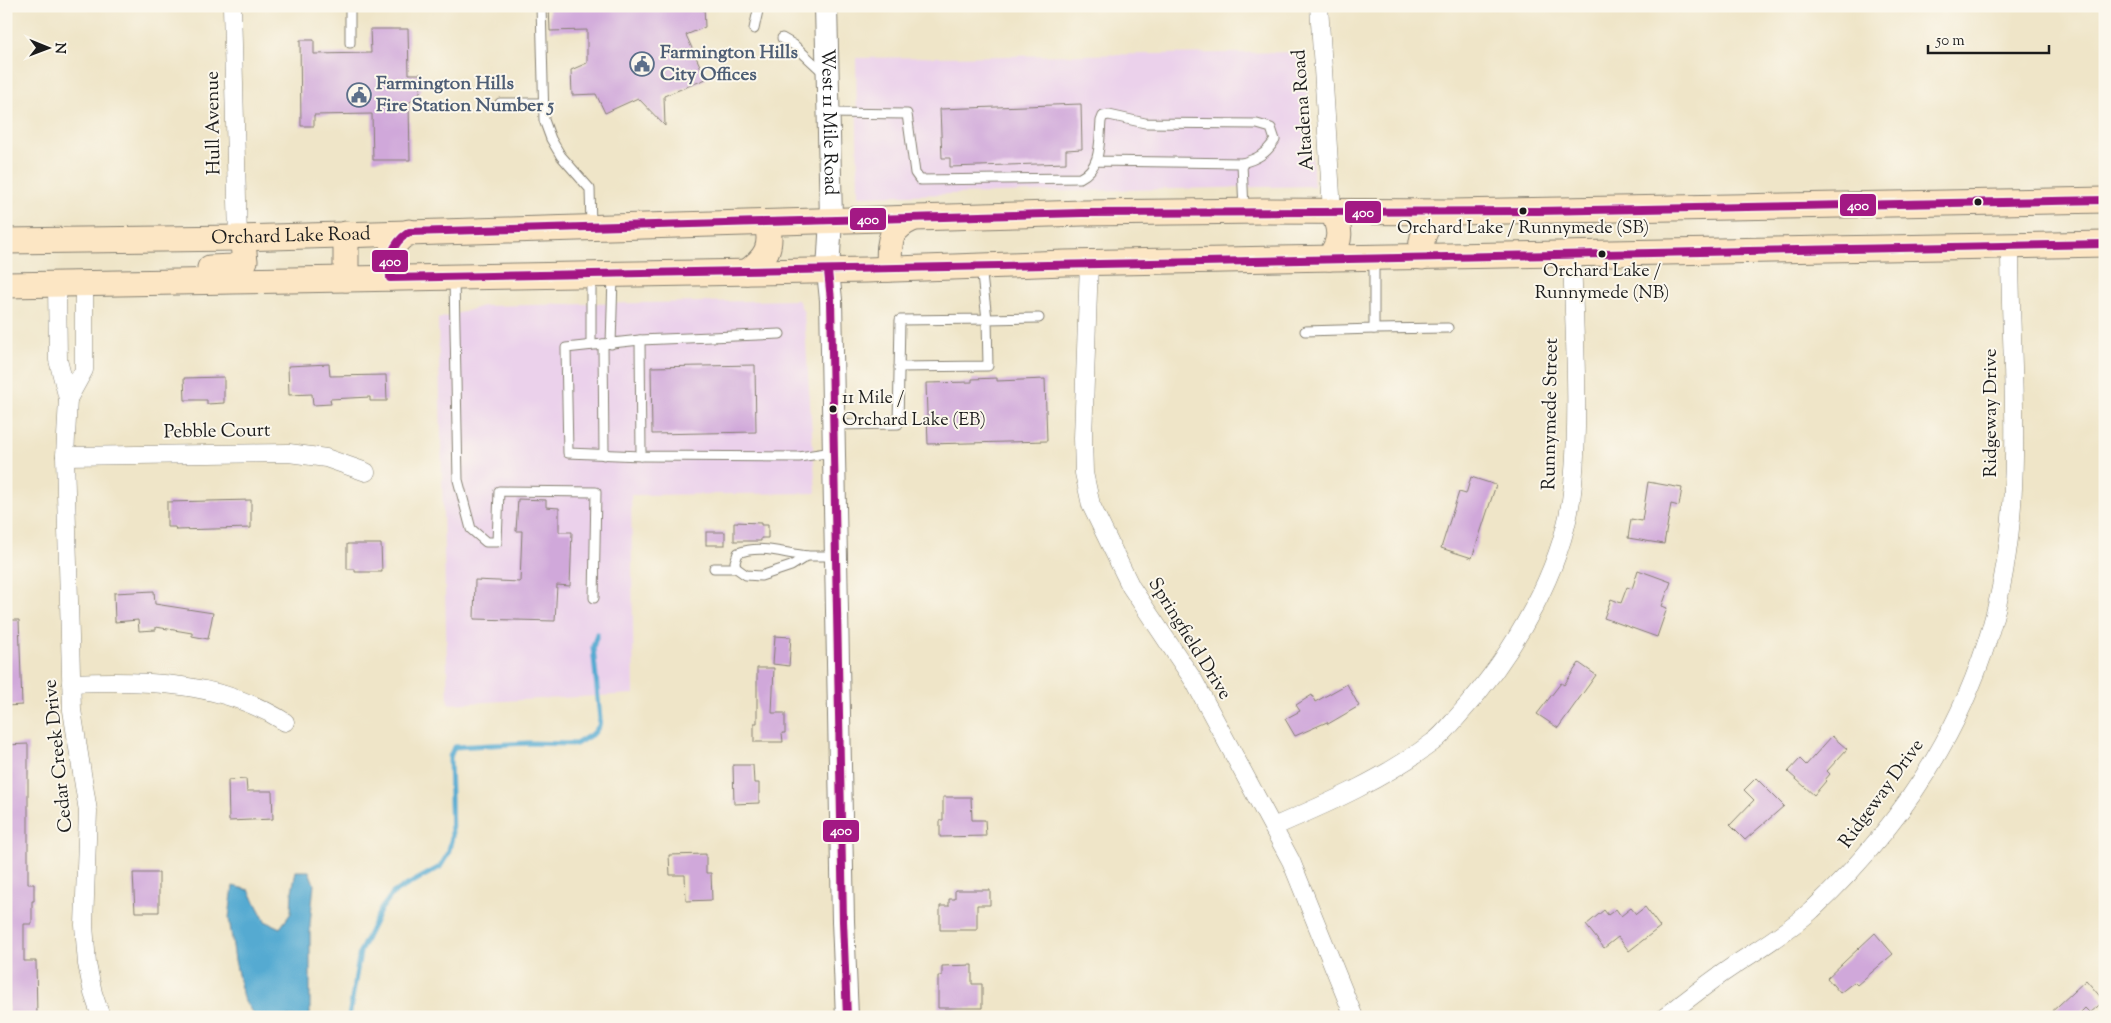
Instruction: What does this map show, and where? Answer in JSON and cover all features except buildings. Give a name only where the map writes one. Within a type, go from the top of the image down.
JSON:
[{"type":"main road","name":"Orchard Lake Road","points":[[6,241],[238,238],[767,224],[831,220],[1244,211],[1454,212],[2105,200]]},
{"type":"main road","points":[[1329,258],[1338,242],[1340,233],[1332,211]]},
{"type":"main road","points":[[1422,257],[1420,245],[1423,232],[1431,221],[1441,214],[1454,212]]},
{"type":"main road","points":[[889,269],[890,240],[894,230],[912,218]]},
{"type":"main road","points":[[747,272],[761,262],[768,250],[770,236],[767,224]]},
{"type":"main road","points":[[390,278],[389,258],[391,250],[395,242],[409,232]]},
{"type":"main road","points":[[346,234],[346,279]]},
{"type":"main road","points":[[48,284],[102,269],[233,267],[245,261],[243,245],[238,238]]},
{"type":"main road","points":[[6,285],[889,269],[1089,262],[2105,244]]},
{"type":"street","name":"Hull Avenue","points":[[232,6],[238,238]]},
{"type":"street","name":"West 11 Mile Road","points":[[826,6],[831,220],[828,270],[834,452],[843,921],[847,1017]]},
{"type":"street","name":"Altadena Road","points":[[1319,6],[1332,211]]},
{"type":"street","name":"Ridgeway Drive","points":[[1665,1017],[1724,972],[1772,942],[1810,911],[1852,870],[1886,831],[1918,787],[1946,742],[1971,689],[1990,634],[2005,566],[2012,505],[2010,245]]},
{"type":"street","name":"Runnymede Street","points":[[1273,827],[1386,775],[1435,741],[1476,696],[1543,592],[1560,547],[1573,486],[1576,434],[1572,254]]},
{"type":"street","name":"Springfield Drive","points":[[1089,262],[1083,438],[1084,473],[1091,505],[1131,587],[1194,681],[1273,827],[1316,918],[1354,1017]]},
{"type":"street","name":"Cedar Creek Drive","points":[[68,399],[84,370],[84,283]]},
{"type":"street","name":"Cedar Creek Drive","points":[[48,284],[58,360],[68,399],[65,456],[72,710],[88,811],[84,925],[87,964],[93,993],[101,1017]]},
{"type":"street","name":"Pebble Court","points":[[65,456],[290,453],[326,458],[366,472]]},
{"type":"street","points":[[72,683],[112,681],[170,683],[210,690],[267,711],[285,722]]},
{"type":"lane","points":[[350,6],[350,43]]},
{"type":"lane","points":[[541,6],[544,120],[551,139],[561,156],[590,190],[591,228]]},
{"type":"lane","points":[[754,28],[759,6]]},
{"type":"lane","points":[[782,38],[794,45],[828,76]]},
{"type":"lane","points":[[500,103],[544,103]]},
{"type":"lane","points":[[828,113],[907,114],[915,173],[920,180],[1080,178],[1091,173],[1097,161],[1101,121],[1103,116],[1109,115],[1145,123],[1257,124],[1271,128],[1275,140],[1267,152],[1256,160],[1242,163],[1097,161]]},
{"type":"lane","points":[[1242,163],[1244,211]]},
{"type":"lane","points":[[1374,258],[1374,329]]},
{"type":"lane","points":[[899,368],[988,366],[987,319],[981,267]]},
{"type":"lane","points":[[602,275],[607,344],[604,455]]},
{"type":"lane","points":[[591,346],[602,275]]},
{"type":"lane","points":[[454,276],[458,480],[471,529],[486,542],[497,542],[499,491],[596,492],[594,598]]},
{"type":"lane","points":[[833,425],[898,424],[900,320],[1039,318]]},
{"type":"lane","points":[[1304,331],[1448,328]]},
{"type":"lane","points":[[780,334],[640,340],[566,348],[568,453],[641,456],[799,457],[834,452]]},
{"type":"lane","points":[[640,340],[641,456]]},
{"type":"lane","points":[[736,568],[735,562],[738,553],[762,548],[807,556],[836,556]]},
{"type":"lane","points":[[714,568],[736,568],[746,575],[761,576],[791,566],[807,556]]},
{"type":"shaded area","points":[[1305,52],[1314,186],[858,196],[856,58]]},
{"type":"shaded area","points":[[798,300],[804,313],[816,493],[631,495],[634,694],[448,704],[438,319],[483,306]]},
{"type":"water","points":[[296,871],[309,871],[314,884],[310,924],[310,1017],[255,1017],[243,998],[235,960],[229,918],[233,886],[249,890],[265,921],[280,928],[291,913],[292,891]]},
{"type":"waterway","points":[[349,1017],[360,952],[381,909],[393,893],[440,867],[448,854],[452,837],[450,757],[454,747],[528,743],[576,744],[594,733],[599,726],[600,719],[593,647],[597,634]]},
{"type":"transit line","name":"400","points":[[2105,200],[1538,211],[1082,213],[409,232],[398,241],[392,252],[390,278],[2105,244]]},
{"type":"transit line","name":"400","points":[[828,271],[831,300],[843,921],[847,1017]]},
{"type":"place","name":"Farmington Hills City Offices","points":[[642,64]]},
{"type":"place","name":"Farmington Hills Fire Station Number 5","points":[[359,95]]},
{"type":"place","name":"Orchard Lake / Runnymede (SB)","points":[[1523,211]]},
{"type":"place","name":"Orchard Lake / Runnymede (NB)","points":[[1602,254]]},
{"type":"place","name":"11 Mile / Orchard Lake (EB)","points":[[833,409]]}]
